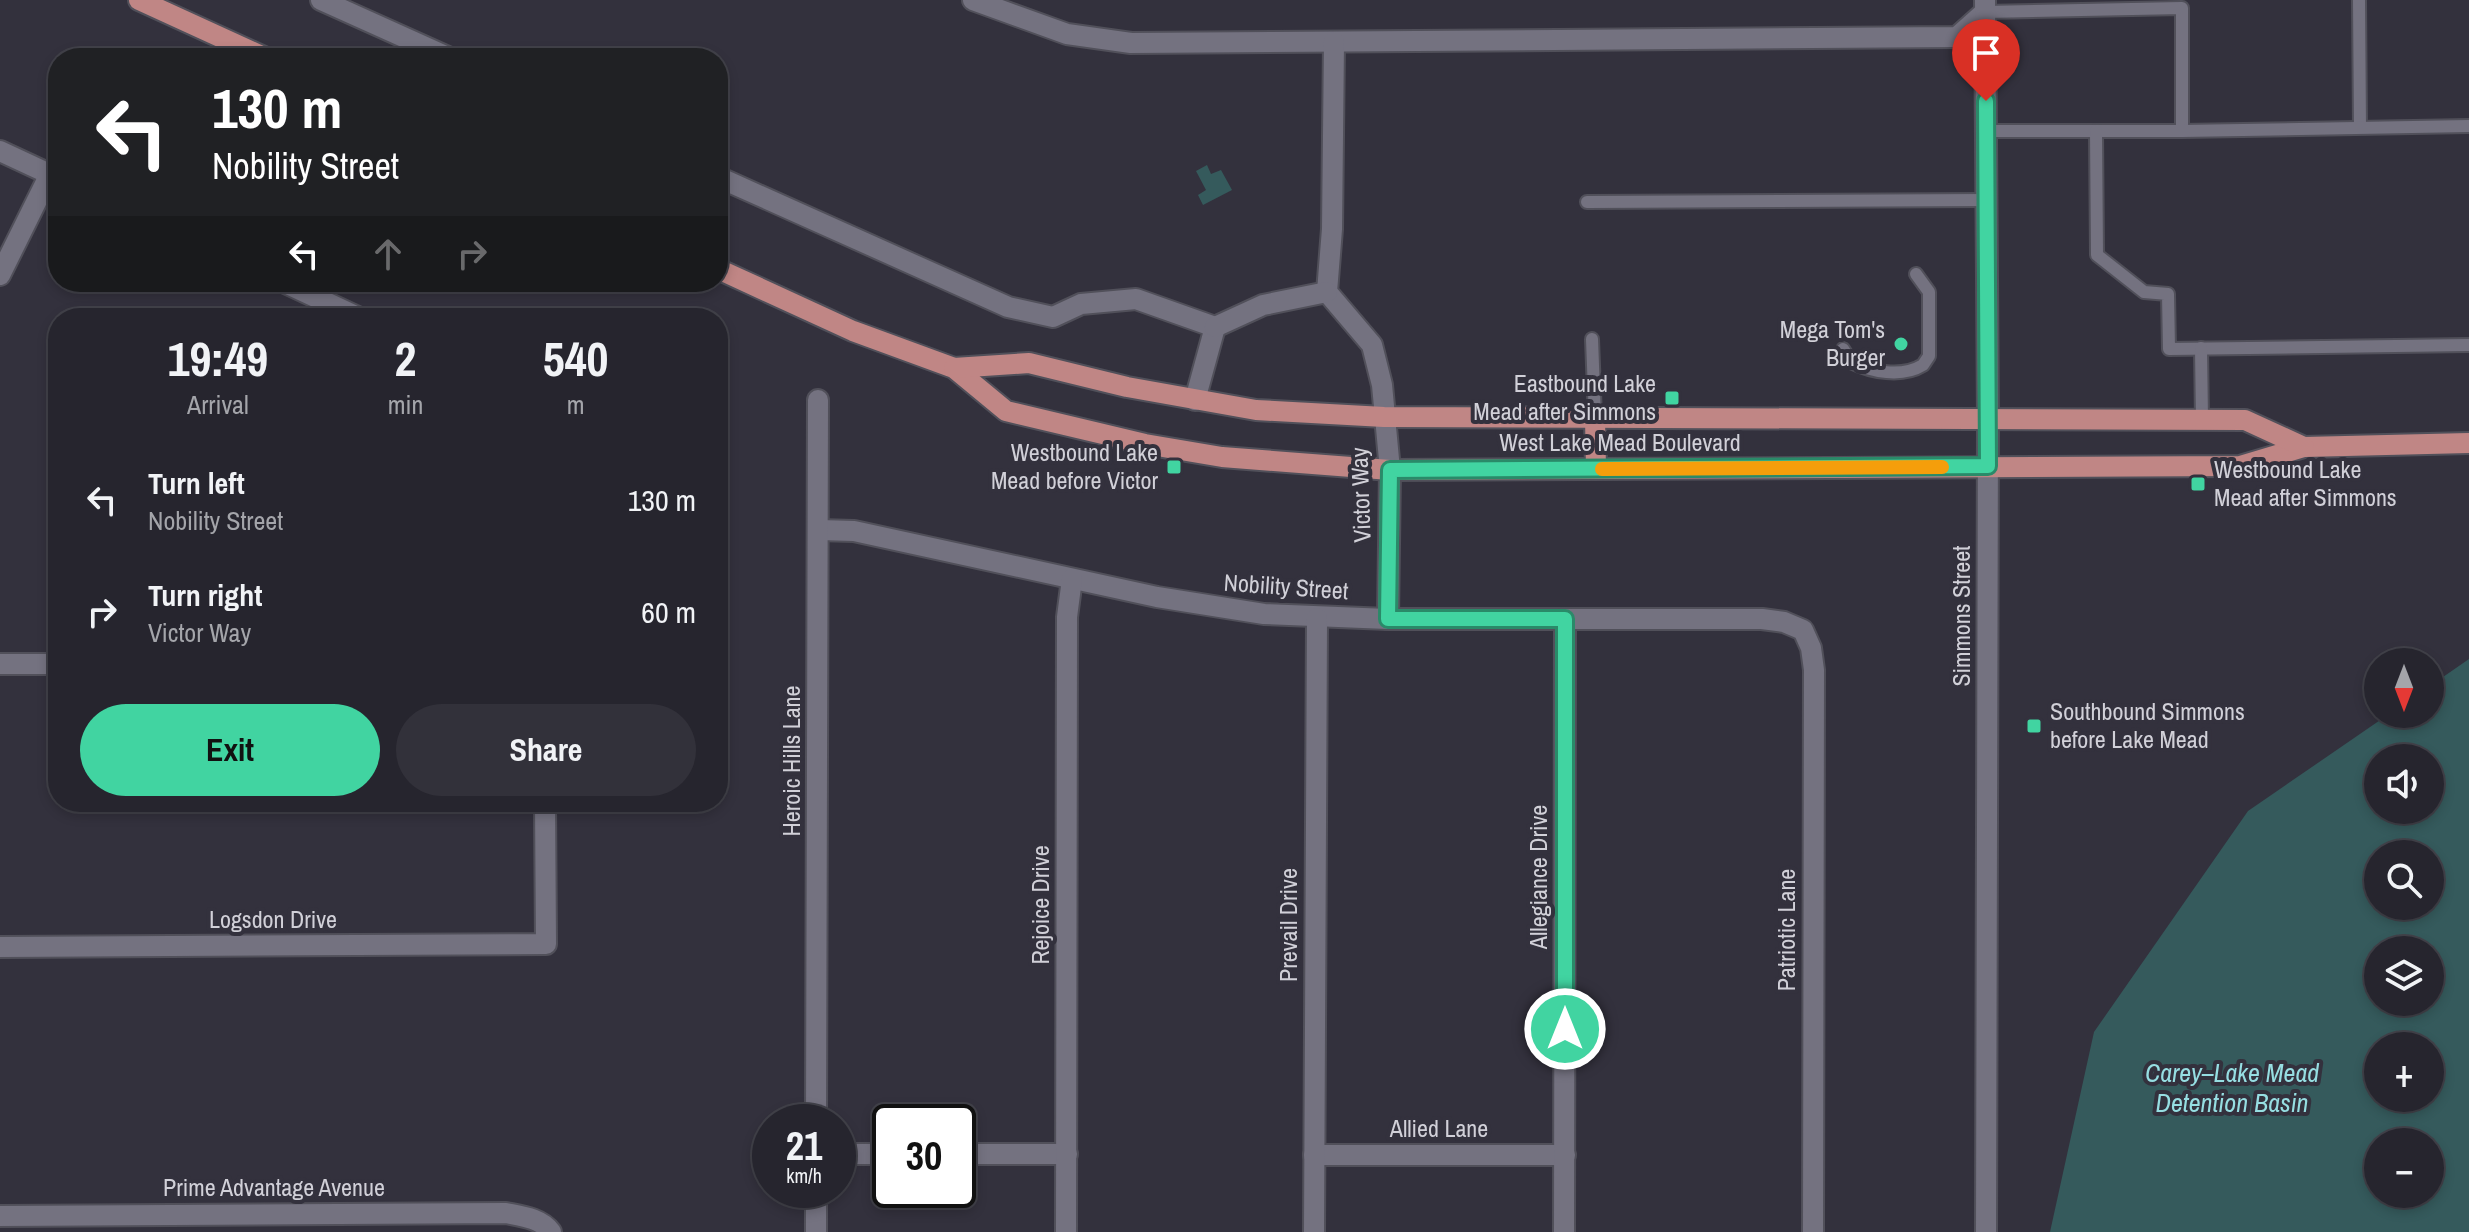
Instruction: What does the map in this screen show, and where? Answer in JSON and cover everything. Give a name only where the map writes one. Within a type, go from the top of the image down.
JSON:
[{"type":"main road","points":[[139,0],[244,48]]},
{"type":"main road","name":"West Lake Mead Boulevard","points":[[728,274],[853,331],[954,368],[1006,411],[1130,441],[1222,457],[1390,470],[2240,466],[2304,447],[2469,443]]},
{"type":"main road","name":"West Lake Mead Boulevard","points":[[954,368],[1029,363],[1195,400],[1293,413],[1384,417],[2245,420],[2304,447]]},
{"type":"main road","points":[[1595,418],[1596,469]]},
{"type":"street","points":[[321,0],[428,48]]},
{"type":"street","points":[[973,0],[1067,34],[1131,43],[1957,37],[1985,6]]},
{"type":"street","name":"Simmons Street","points":[[1985,6],[1988,419],[1986,1232]]},
{"type":"street","points":[[728,181],[1008,307],[1053,317],[1081,304],[1136,299],[1215,327],[1263,305],[1327,292],[1332,229],[1334,42]]},
{"type":"street","points":[[0,151],[48,173]]},
{"type":"street","points":[[0,275],[48,187]]},
{"type":"street","points":[[297,292],[318,308]]},
{"type":"street","name":"Victor Way","points":[[1327,292],[1372,345],[1382,385],[1390,470],[1388,619]]},
{"type":"street","points":[[1195,400],[1215,327]]},
{"type":"street","name":"Heroic Hills Lane","points":[[816,1104],[818,400]]},
{"type":"street","name":"Nobility Street","points":[[819,530],[854,531],[1210,607],[1317,618],[1762,619],[1784,622],[1803,630]]},
{"type":"street","name":"Rejoice Drive","points":[[1066,1232],[1067,617],[1072,579]]},
{"type":"street","name":"Prevail Drive","points":[[1314,1232],[1317,618]]},
{"type":"street","name":"Allegiance Drive","points":[[1564,1232],[1565,619]]},
{"type":"street","name":"Patriotic Lane","points":[[1803,630],[1811,648],[1814,670],[1813,1232]]},
{"type":"street","points":[[0,664],[48,664]]},
{"type":"street","name":"Logsdon Drive","points":[[0,947],[546,944],[545,812]]},
{"type":"street","points":[[976,1154],[1067,1154]]},
{"type":"street","name":"Allied Lane","points":[[1314,1155],[1565,1155]]},
{"type":"street","points":[[816,1208],[816,1232]]},
{"type":"street","name":"Prime Advantage Avenue","points":[[0,1216],[52,1224],[305,1223],[506,1213],[534,1220],[548,1229]]},
{"type":"lane","points":[[2359,0],[2360,127]]},
{"type":"lane","points":[[1985,6],[2182,4],[2182,131]]},
{"type":"lane","points":[[1986,131],[2469,126]]},
{"type":"lane","points":[[2096,131],[2097,255],[2144,292],[2168,294],[2169,349],[2469,345]]},
{"type":"lane","points":[[1587,202],[1987,200]]},
{"type":"lane","points":[[1843,349],[1851,362],[1878,371],[1900,372],[1923,365],[1929,356],[1929,292],[1916,274]]},
{"type":"lane","points":[[1592,339],[1595,418]]},
{"type":"lane","points":[[2201,348],[2202,420]]},
{"type":"water","points":[[1207,165],[1211,174],[1221,170],[1232,190],[1203,205],[1198,195],[1206,190],[1196,171]]},
{"type":"water","name":"Carey–Lake Mead Detention Basin","points":[[2469,659],[2469,1232],[2050,1232],[2094,1032],[2248,811],[2369,728],[2444,728],[2444,676]]},
{"type":"slow traffic","points":[[1602,469],[1942,467]]},
{"type":"place","name":"Mega Tom's Burger","points":[[1901,344]]},
{"type":"place","name":"Eastbound Lake Mead after Simmons","points":[[1672,398]]},
{"type":"place","name":"Westbound Lake Mead before Victor","points":[[1174,467]]},
{"type":"place","name":"Westbound Lake Mead after Simmons","points":[[2198,484]]},
{"type":"place","name":"Southbound Simmons before Lake Mead","points":[[2034,726]]},
{"type":"route","points":[[1565,1029],[1565,619],[1388,619],[1390,470],[1988,466],[1986,101]]}]
